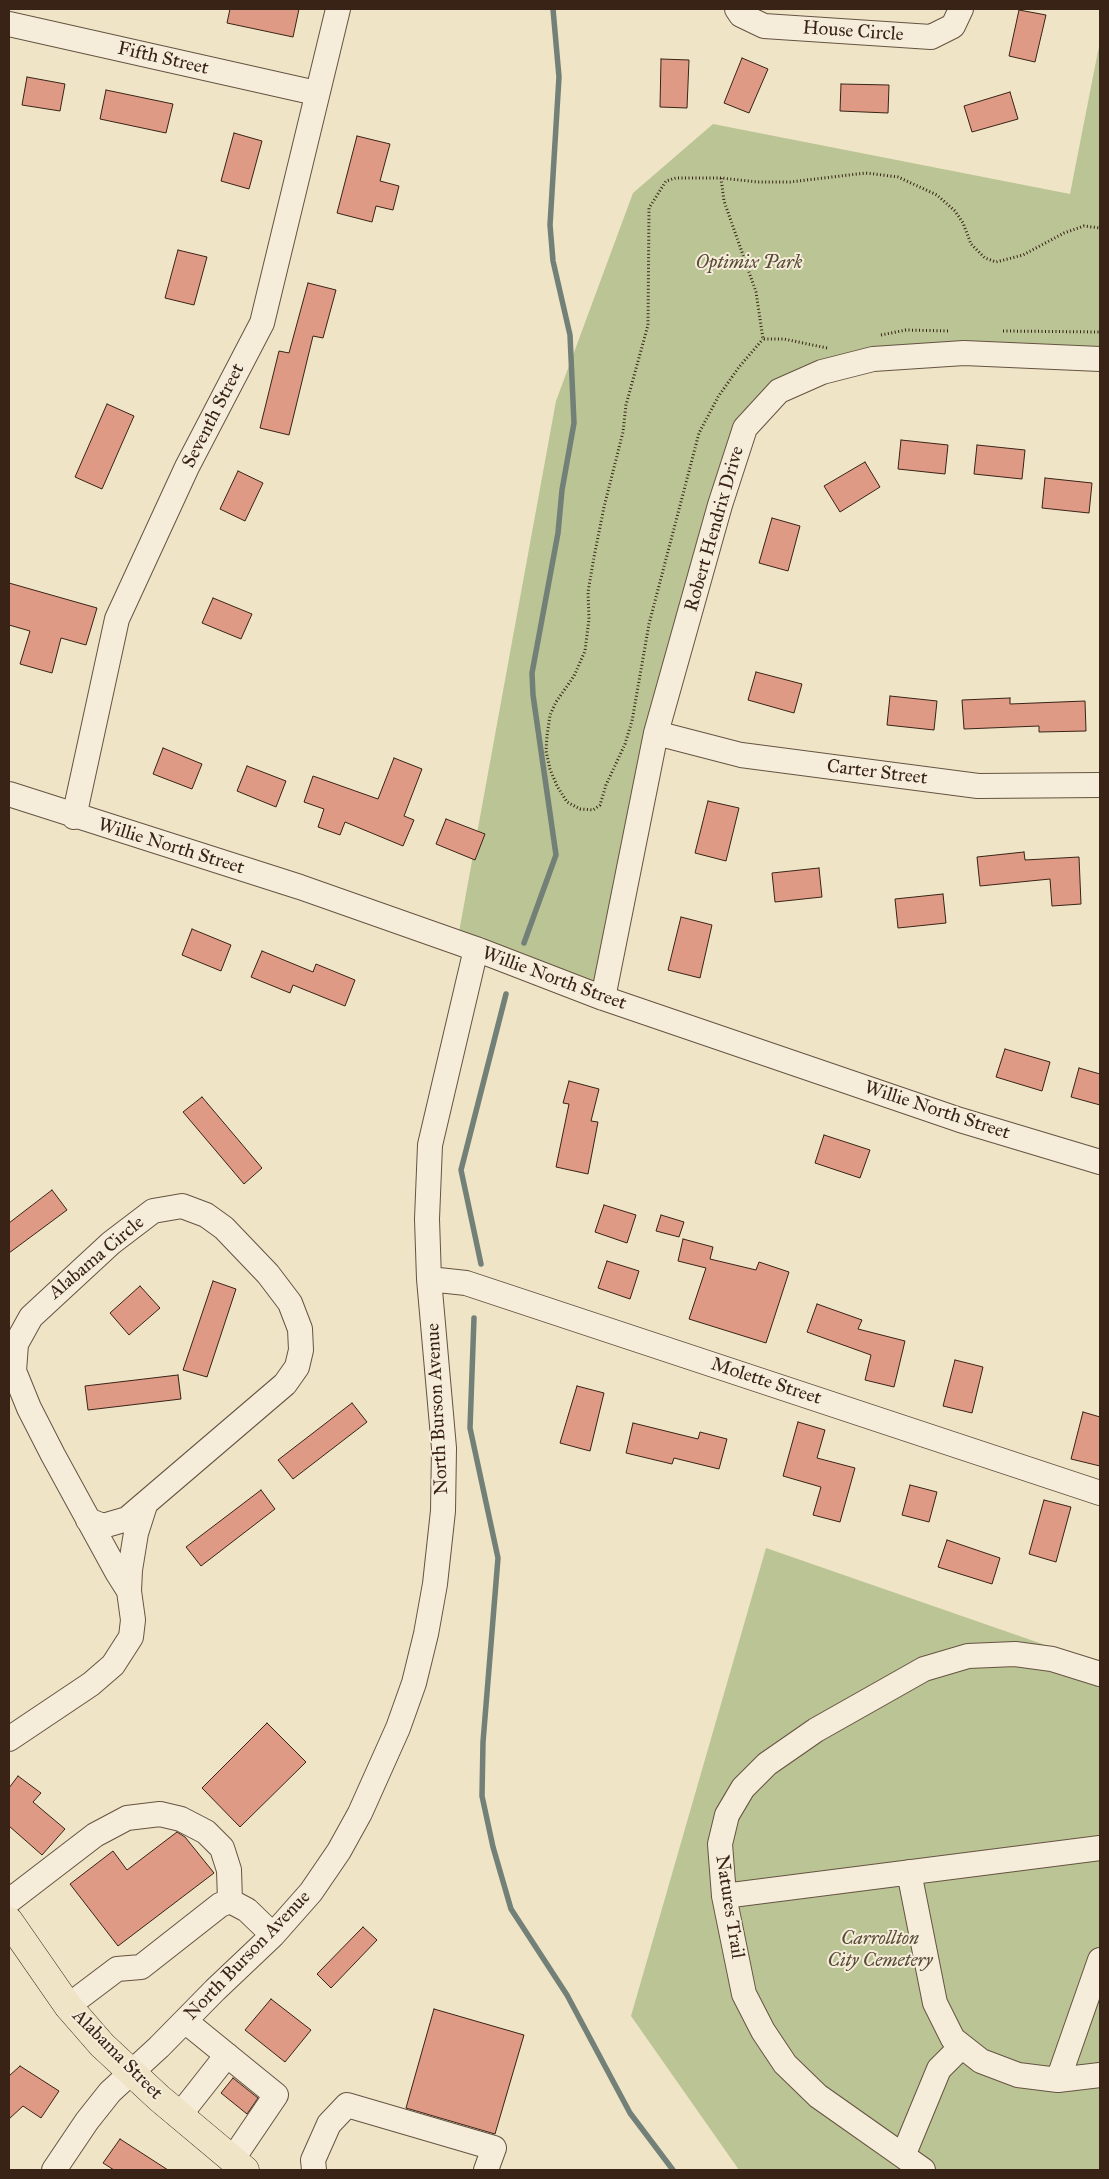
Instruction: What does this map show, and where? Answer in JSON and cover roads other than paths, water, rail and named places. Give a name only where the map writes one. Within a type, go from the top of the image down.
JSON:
[{"type":"main road","name":"Alabama Street","points":[[9,1921],[68,2006],[102,2045],[179,2116],[239,2165]]},
{"type":"street","name":"Seventh Street","points":[[74,817],[117,618],[187,467],[262,323],[316,93],[338,9]]},
{"type":"street","name":"House Circle","points":[[737,9],[741,15],[764,26],[931,37],[953,26],[961,9]]},
{"type":"street","name":"Fifth Street","points":[[9,24],[316,93]]},
{"type":"street","name":"Robert Hendrix Drive","points":[[603,998],[656,733],[720,505],[745,428],[779,391],[822,372],[873,359],[964,353],[1100,359]]},
{"type":"street","name":"Carter Street","points":[[656,733],[741,755],[978,786],[1100,785]]},
{"type":"street","name":"Willie North Street","points":[[9,794],[74,817],[300,887],[476,949],[603,998],[960,1120],[1100,1162]]},
{"type":"street","name":"North Burson Avenue","points":[[54,2170],[110,2092],[130,2072],[159,2048],[273,1934],[311,1892],[339,1852],[360,1813],[398,1728],[414,1683],[426,1634],[435,1584],[443,1511],[444,1448],[429,1279],[427,1219],[430,1145],[476,949]]},
{"type":"street","name":"Alabama Circle","points":[[88,1520],[103,1526],[114,1525],[127,1520],[285,1384],[297,1367],[301,1350],[300,1329],[290,1303],[268,1274],[224,1228],[206,1215],[182,1206],[153,1211],[111,1243],[31,1317],[16,1344],[14,1371],[53,1455],[88,1520],[117,1572],[130,1591]]},
{"type":"street","name":"Molette Street","points":[[429,1279],[466,1284],[1100,1493]]},
{"type":"street","name":"Alabama Circle","points":[[9,1739],[90,1684],[113,1665],[131,1637],[133,1620],[130,1591],[132,1551],[144,1505]]},
{"type":"street","name":"Natures Trail","points":[[923,2170],[818,2096],[785,2064],[763,2031],[744,1994],[724,1896],[720,1844],[727,1815],[744,1788],[767,1764],[816,1730],[924,1669],[968,1656],[1015,1654],[1052,1660],[1100,1674]]},
{"type":"street","points":[[9,1901],[95,1835],[127,1818],[160,1814],[181,1819],[206,1832],[222,1848],[229,1870],[230,1901]]},
{"type":"street","points":[[724,1896],[1100,1848]]},
{"type":"street","points":[[909,1872],[935,2004],[953,2039],[981,2061],[1018,2075],[1058,2080],[1100,2075]]},
{"type":"street","points":[[68,2006],[117,1969],[141,1967],[220,1905],[230,1901],[247,1910],[273,1934]]},
{"type":"street","points":[[1058,2080],[1100,1960]]},
{"type":"street","points":[[185,2021],[276,2095],[239,2165]]},
{"type":"street","points":[[903,2156],[939,2069],[962,2046]]},
{"type":"street","points":[[179,2116],[227,2055]]},
{"type":"street","points":[[314,2170],[313,2160],[329,2124],[347,2105],[494,2148],[486,2170]]},
{"type":"waterway","points":[[524,943],[556,855],[533,695],[532,673],[558,533],[562,490],[574,423],[570,335],[553,261],[550,225],[559,77],[553,9]]},
{"type":"waterway","points":[[481,1264],[461,1170],[506,994]]},
{"type":"waterway","points":[[474,1318],[470,1428],[498,1558],[483,1742],[482,1796],[493,1847],[511,1909],[567,1995],[630,2113],[673,2170]]},
{"type":"park label","name":"Optimix Park","points":[[749,263]]},
{"type":"park label","name":"Carrollton City Cemetery","points":[[880,1950]]}]
